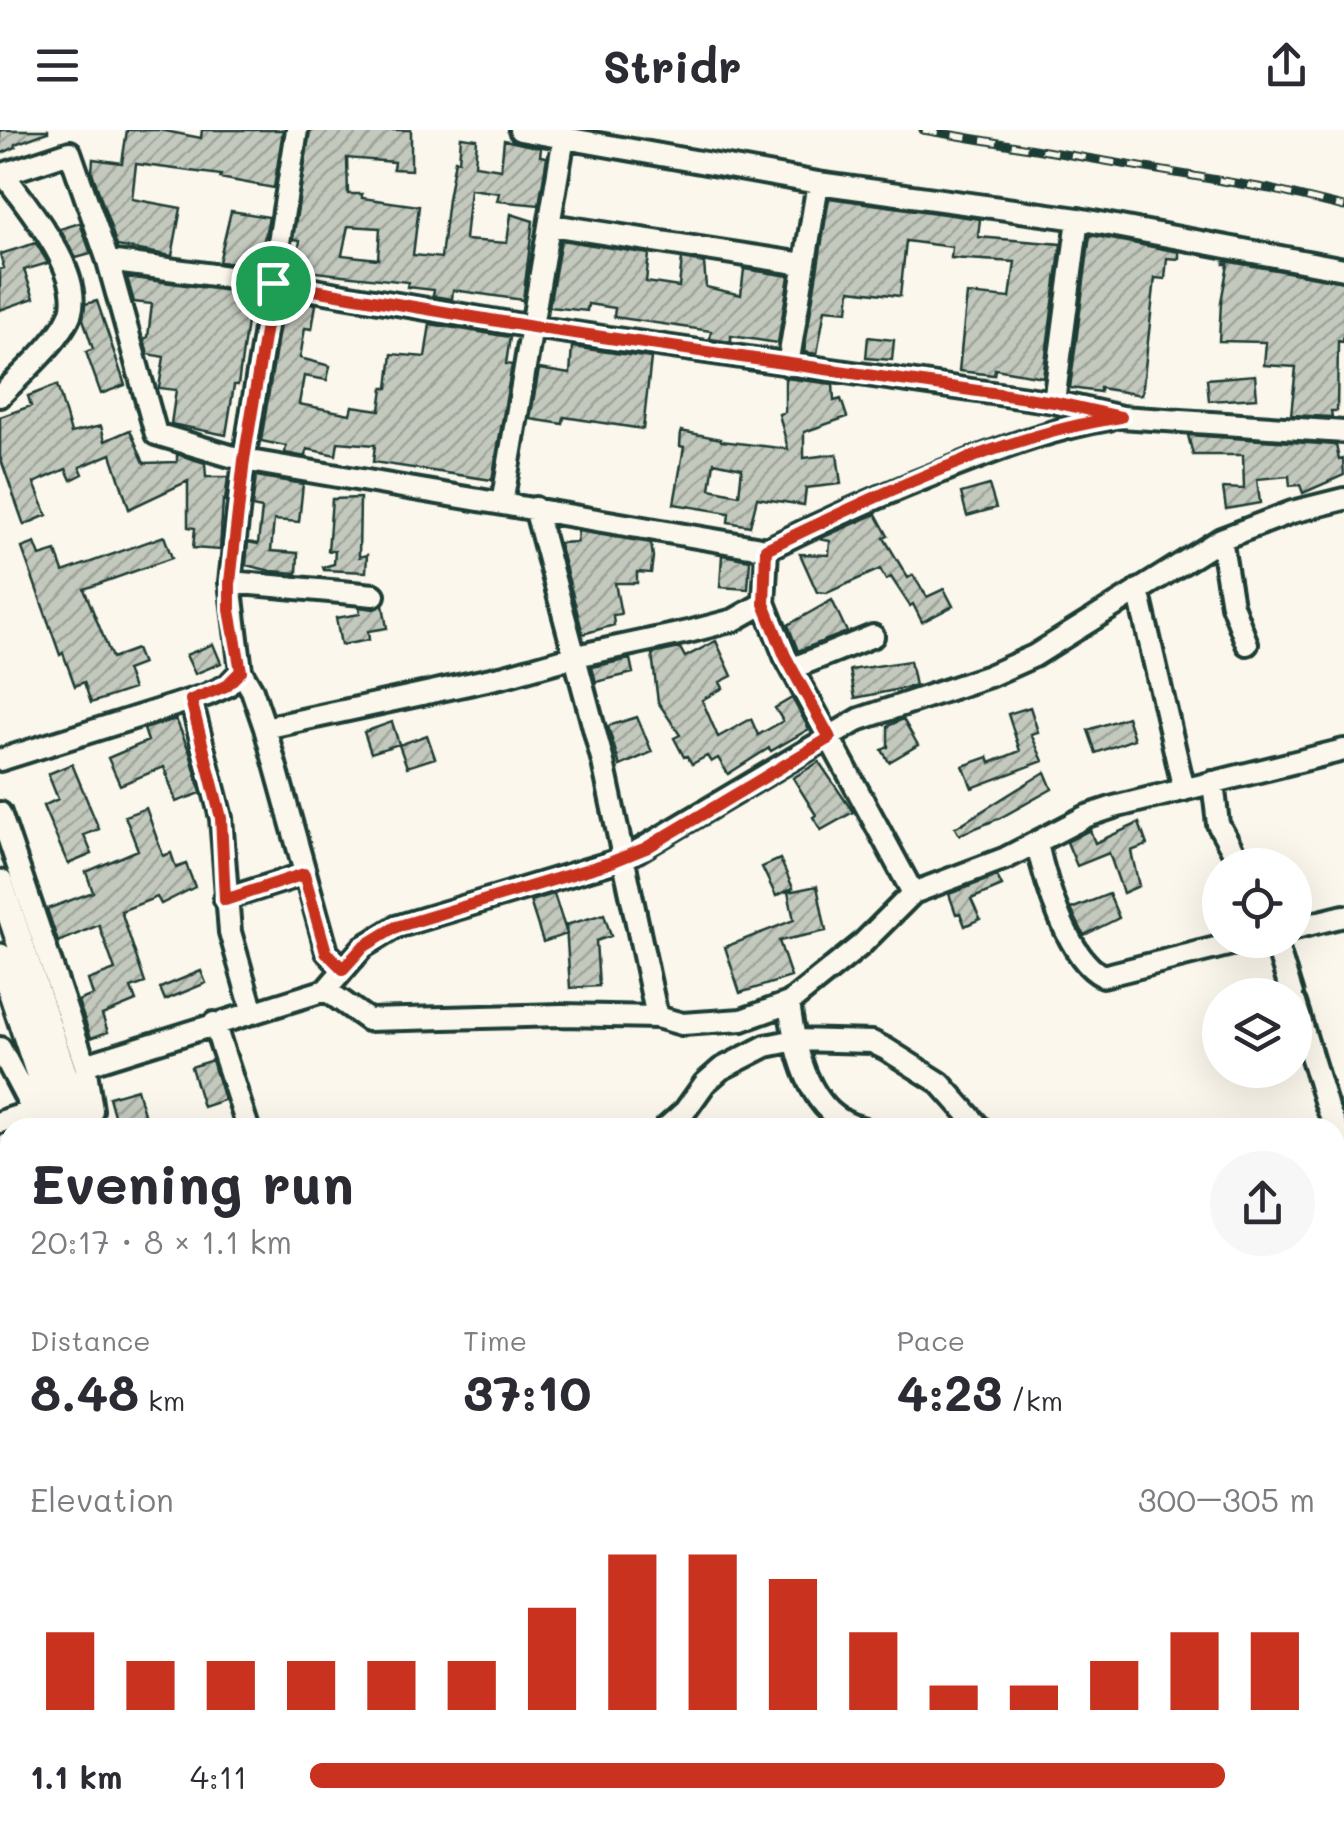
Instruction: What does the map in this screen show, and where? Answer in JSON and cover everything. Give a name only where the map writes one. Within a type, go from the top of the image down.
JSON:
[{"type":"main road","points":[[0,884],[52,1113]]},
{"type":"main road","points":[[0,957],[52,1113]]},
{"type":"street","points":[[298,130],[244,460],[230,610],[241,671],[265,728],[326,952],[343,969]]},
{"type":"street","points":[[520,130],[818,183],[1078,219],[1344,268]]},
{"type":"street","points":[[502,504],[564,137]]},
{"type":"street","points":[[0,396],[61,330],[72,300],[66,270],[56,249],[2,174],[70,152],[108,261],[156,434],[244,460],[766,549],[837,514],[1018,442],[1075,424],[1121,417]]},
{"type":"street","points":[[788,364],[818,183]]},
{"type":"street","points":[[1054,402],[1078,219]]},
{"type":"street","points":[[551,224],[803,264]]},
{"type":"street","points":[[108,261],[1054,402],[1121,417],[1344,432]]},
{"type":"street","points":[[84,1065],[326,990],[363,947],[396,927],[626,858],[860,719],[990,676],[1034,656],[1221,539],[1292,512],[1344,499]]},
{"type":"street","points":[[535,508],[626,858],[657,1017]]},
{"type":"street","points":[[1221,539],[1232,605],[1247,644]]},
{"type":"street","points":[[766,549],[764,604],[792,668],[913,894]]},
{"type":"street","points":[[230,582],[374,595]]},
{"type":"street","points":[[1138,590],[1184,790]]},
{"type":"street","points":[[265,728],[505,676],[734,620],[764,604]]},
{"type":"street","points":[[792,668],[873,636]]},
{"type":"street","points":[[0,760],[191,700],[226,686],[241,671]]},
{"type":"street","points":[[191,700],[221,818],[225,900],[253,1012]]},
{"type":"street","points":[[326,990],[368,1020],[562,1015],[657,1017],[682,1024],[742,1020],[789,1003],[860,945],[913,894],[1037,844],[1087,816],[1344,750]]},
{"type":"street","points":[[1214,782],[1218,824],[1231,848]]},
{"type":"street","points":[[0,814],[84,1065],[92,1110],[88,1118]]},
{"type":"street","points":[[1037,844],[1049,890],[1069,935],[1094,972],[1103,976],[1202,951]]},
{"type":"street","points":[[225,900],[304,874]]},
{"type":"street","points":[[1312,924],[1344,916]]},
{"type":"street","points":[[789,1003],[803,1067],[816,1094],[838,1118]]},
{"type":"street","points":[[214,1023],[245,1118]]},
{"type":"street","points":[[688,1118],[705,1083],[721,1069],[766,1046],[796,1040],[872,1042],[886,1048],[940,1084],[971,1118]]},
{"type":"street","points":[[0,1048],[52,1113],[23,1118]]},
{"type":"street","points":[[1312,1058],[1332,1118]]},
{"type":"building","points":[[0,130],[48,130],[48,132],[0,154]]},
{"type":"building","points":[[127,130],[160,130],[201,138],[202,130],[283,130],[274,188],[220,178],[221,175],[136,164],[132,199],[181,208],[172,256],[117,246],[92,172],[93,159],[122,163]]},
{"type":"building","points":[[310,130],[411,130],[411,170],[393,169],[394,162],[347,158],[348,194],[419,206],[413,255],[441,258],[461,137],[477,139],[475,165],[501,169],[504,140],[541,148],[540,156],[547,157],[539,205],[497,201],[499,193],[470,189],[465,240],[507,243],[511,214],[533,221],[523,300],[453,290],[452,299],[433,296],[434,290],[407,287],[408,282],[296,270],[300,240],[293,239]],"holes":[[[348,226],[380,228],[378,259],[342,255]]]},
{"type":"building","points":[[829,198],[980,219],[978,237],[1061,244],[1043,377],[995,369],[994,375],[959,371],[967,294],[1010,298],[1015,262],[951,258],[952,247],[906,241],[900,296],[850,290],[848,311],[825,309],[817,354],[804,352]]},
{"type":"building","points":[[231,211],[269,217],[261,253],[254,265],[219,262]]},
{"type":"building","points":[[80,223],[91,254],[76,258],[60,229]]},
{"type":"building","points":[[1090,235],[1179,252],[1179,259],[1167,258],[1165,279],[1155,278],[1142,395],[1070,388]]},
{"type":"building","points":[[561,240],[649,254],[646,282],[679,287],[682,259],[704,263],[706,287],[741,295],[744,269],[789,276],[778,343],[731,336],[731,342],[710,339],[711,331],[614,317],[615,308],[588,304],[587,311],[549,307]]},
{"type":"building","points":[[36,243],[48,263],[24,270],[34,298],[0,310],[0,269],[4,268],[0,254]]},
{"type":"building","points":[[1225,261],[1344,282],[1337,411],[1331,411],[1332,417],[1291,415],[1296,367],[1264,365],[1266,342],[1219,341],[1228,264]]},
{"type":"building","points":[[127,277],[251,294],[238,385],[234,385],[226,435],[171,424],[176,390],[159,388],[164,357],[148,354],[144,339],[148,337],[152,304],[134,302]]},
{"type":"building","points":[[284,299],[316,304],[312,329],[305,328],[300,358],[330,366],[327,380],[304,376],[299,404],[350,414],[352,406],[380,410],[383,388],[388,388],[392,354],[425,357],[430,324],[510,337],[506,364],[512,365],[492,480],[373,462],[375,445],[338,442],[336,455],[307,449],[306,457],[285,453],[286,446],[261,441]]},
{"type":"building","points":[[97,301],[125,385],[101,394],[86,352],[93,349],[83,319],[85,304]]},
{"type":"building","points":[[868,337],[894,340],[892,360],[866,358]]},
{"type":"building","points":[[572,347],[651,358],[643,429],[564,417],[563,424],[530,419],[539,369],[570,374]]},
{"type":"building","points":[[1255,375],[1257,398],[1209,401],[1207,379]]},
{"type":"building","points":[[785,378],[833,384],[834,401],[841,399],[847,417],[804,432],[804,458],[837,454],[841,484],[806,488],[804,505],[757,498],[750,526],[728,522],[729,513],[674,504],[684,447],[680,446],[681,431],[721,441],[788,449],[779,414],[785,412]],"holes":[[[714,462],[742,468],[739,495],[710,489]]]},
{"type":"building","points":[[57,385],[71,433],[101,426],[105,441],[130,430],[144,463],[177,462],[180,455],[205,463],[206,477],[228,477],[220,550],[193,548],[195,528],[188,527],[188,481],[129,509],[111,454],[80,467],[83,474],[71,480],[66,469],[34,483],[47,515],[24,525],[0,457],[0,417],[31,406],[28,396]]},
{"type":"building","points":[[1188,435],[1336,445],[1339,460],[1343,459],[1344,475],[1303,493],[1300,485],[1290,486],[1289,476],[1257,479],[1260,503],[1226,509],[1223,488],[1244,489],[1243,455],[1193,455]]},
{"type":"building","points":[[256,476],[303,484],[299,522],[274,520],[271,551],[298,553],[297,573],[246,565],[248,542],[258,544],[262,509],[252,507]]},
{"type":"building","points":[[989,485],[996,508],[967,516],[961,493]]},
{"type":"building","points":[[360,498],[359,557],[367,555],[366,572],[324,570],[323,567],[334,564],[335,551],[328,551],[332,499]]},
{"type":"building","points":[[876,514],[888,536],[884,538],[908,578],[913,575],[927,597],[944,589],[953,606],[922,622],[913,604],[910,606],[891,577],[886,580],[880,569],[827,593],[817,592],[800,554],[829,555],[830,541],[819,539]]},
{"type":"building","points":[[578,531],[651,543],[653,557],[651,573],[637,572],[637,583],[615,583],[621,614],[613,615],[614,625],[583,634],[559,543],[577,542]]},
{"type":"building","points":[[164,536],[172,558],[84,589],[112,658],[136,649],[142,664],[126,670],[133,689],[91,703],[84,682],[75,686],[63,653],[60,655],[22,548],[35,543],[40,556],[56,551],[63,572]]},
{"type":"building","points":[[722,555],[750,560],[748,589],[720,587]]},
{"type":"building","points":[[832,600],[847,632],[798,651],[788,625]]},
{"type":"building","points":[[383,605],[387,628],[368,631],[369,640],[341,645],[336,618],[360,614],[359,607],[374,609]]},
{"type":"building","points":[[716,641],[732,676],[720,682],[723,688],[702,700],[718,737],[751,719],[758,735],[783,721],[775,708],[792,698],[809,729],[728,774],[718,758],[711,762],[707,756],[692,764],[684,757],[674,738],[680,735],[658,702],[652,654],[680,648],[685,657]]},
{"type":"building","points":[[213,644],[221,663],[195,674],[186,655]]},
{"type":"building","points":[[630,659],[633,673],[596,682],[592,667]]},
{"type":"building","points":[[910,661],[915,686],[855,698],[850,670]]},
{"type":"building","points":[[1030,707],[1038,732],[1031,734],[1043,761],[972,788],[963,766],[988,757],[990,763],[1020,751],[1008,714]]},
{"type":"building","points":[[637,717],[652,752],[620,766],[608,726]]},
{"type":"building","points":[[1127,717],[1134,739],[1096,753],[1088,730]]},
{"type":"building","points":[[176,719],[201,793],[176,802],[164,767],[120,785],[108,758],[148,741],[144,729]]},
{"type":"building","points":[[903,719],[918,745],[889,762],[882,750],[888,747],[888,726]]},
{"type":"building","points":[[392,722],[399,744],[371,753],[364,732]]},
{"type":"building","points":[[427,735],[435,758],[407,767],[399,745]]},
{"type":"building","points":[[819,762],[853,812],[821,830],[793,778]]},
{"type":"building","points":[[72,764],[99,829],[84,835],[92,854],[68,864],[43,806],[58,799],[48,774]]},
{"type":"building","points":[[1045,772],[1052,789],[959,835],[955,828]]},
{"type":"building","points":[[146,808],[163,856],[171,853],[176,868],[186,864],[195,887],[161,904],[157,897],[121,911],[145,983],[131,988],[136,1001],[102,1015],[108,1032],[91,1038],[78,1001],[93,995],[88,980],[115,970],[99,925],[58,942],[47,909],[93,892],[86,872],[138,850],[125,816]]},
{"type":"building","points":[[1139,823],[1147,845],[1131,851],[1139,886],[1123,893],[1109,853],[1077,866],[1067,842],[1090,830],[1095,843]]},
{"type":"building","points":[[780,859],[793,888],[776,896],[762,867]]},
{"type":"building","points":[[997,876],[1002,886],[971,899],[980,919],[965,926],[949,894]]},
{"type":"building","points":[[817,886],[826,931],[779,941],[791,977],[740,993],[725,947],[794,920],[788,892]]},
{"type":"building","points":[[554,894],[567,934],[543,942],[530,901]]},
{"type":"building","points":[[1109,894],[1119,918],[1084,935],[1071,909]]},
{"type":"building","points":[[604,914],[611,936],[596,941],[599,986],[570,988],[566,925]]},
{"type":"building","points":[[201,971],[206,983],[165,1000],[160,988]]},
{"type":"building","points":[[212,1060],[224,1100],[203,1107],[191,1067]]},
{"type":"building","points":[[137,1089],[145,1118],[115,1118],[109,1097]]},
{"type":"railway","points":[[923,130],[1270,189],[1344,207]]},
{"type":"route","points":[[273,283],[533,327],[1054,402],[1121,417],[1075,424],[1018,442],[837,514],[766,549],[764,604],[785,656],[830,738],[626,858],[396,927],[363,947],[343,969],[326,952],[304,874],[225,900],[221,818],[191,700],[226,686],[241,671],[230,610],[230,582],[244,460],[273,283]]}]
